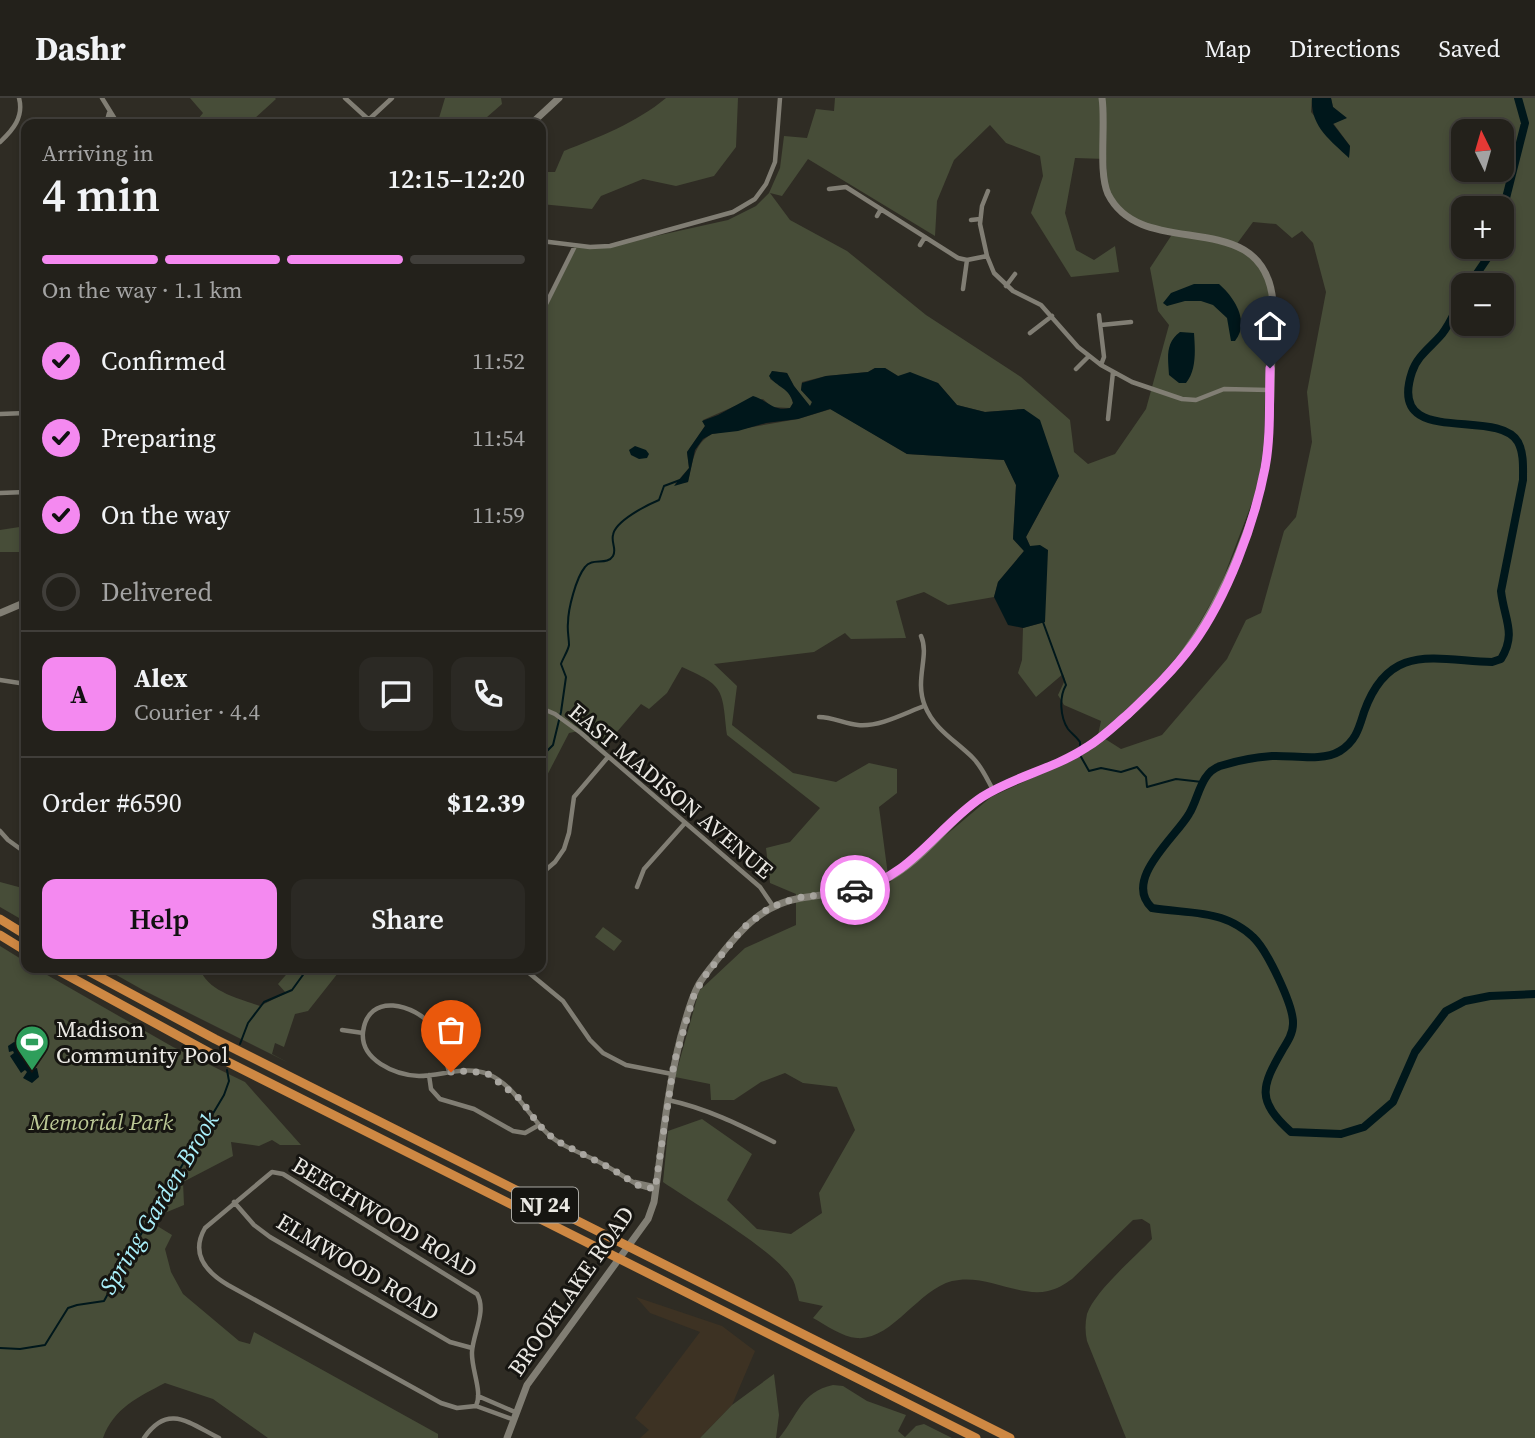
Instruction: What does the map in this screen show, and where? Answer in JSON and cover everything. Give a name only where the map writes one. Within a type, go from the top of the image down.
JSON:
[{"type":"highway","points":[[0,919],[21,932]]},
{"type":"highway","points":[[0,936],[21,948]]},
{"type":"highway","name":"NJ 24","points":[[63,973],[208,1052],[976,1438]]},
{"type":"highway","name":"NJ 24","points":[[92,973],[215,1039],[1010,1438]]},
{"type":"street","points":[[0,142],[18,121],[21,109],[19,98]]},
{"type":"street","points":[[102,98],[115,119]]},
{"type":"street","points":[[345,98],[368,119],[392,98]]},
{"type":"street","points":[[536,119],[559,98]]},
{"type":"street","points":[[546,242],[590,247],[610,246],[733,212],[755,199],[769,178],[776,158],[780,98]]},
{"type":"street","name":"BROOKLAKE ROAD","points":[[507,1438],[527,1385],[643,1227],[651,1210],[667,1100],[689,1010],[698,985],[743,928],[773,906],[796,898],[853,891],[884,880],[906,866],[964,812],[993,790],[1085,749],[1143,700],[1194,642],[1213,609],[1243,542],[1260,491],[1268,440],[1273,302],[1267,278],[1253,258],[1233,244],[1154,229],[1119,209],[1109,195],[1105,181],[1102,98]]},
{"type":"street","points":[[108,119],[110,112]]},
{"type":"street","points":[[829,189],[846,187],[958,258],[967,260],[987,256]]},
{"type":"street","points":[[988,191],[980,219],[987,256],[994,273],[1006,286],[1035,301],[1101,365],[1150,389],[1182,400],[1196,400],[1224,389],[1269,390]]},
{"type":"street","points":[[877,216],[881,209]]},
{"type":"street","points":[[971,220],[980,219]]},
{"type":"street","points":[[920,245],[925,237]]},
{"type":"street","points":[[546,304],[575,245]]},
{"type":"street","points":[[963,289],[967,260]]},
{"type":"street","points":[[1006,286],[1015,274]]},
{"type":"street","points":[[1099,315],[1104,357],[1101,365]]},
{"type":"street","points":[[1030,333],[1052,317]]},
{"type":"street","points":[[1101,326],[1131,322]]},
{"type":"street","points":[[1076,369],[1089,356]]},
{"type":"street","points":[[1108,419],[1113,372]]},
{"type":"street","points":[[0,414],[21,413]]},
{"type":"street","points":[[0,494],[21,492]]},
{"type":"street","points":[[0,613],[21,604]]},
{"type":"street","points":[[921,636],[924,650],[919,681],[924,705],[943,733],[978,764],[993,790]]},
{"type":"street","points":[[0,681],[21,683]]},
{"type":"street","points":[[819,717],[870,725],[924,705]]},
{"type":"street","name":"EAST MADISON AVENUE","points":[[546,710],[563,719],[759,886],[773,906]]},
{"type":"street","points":[[546,870],[564,849],[574,797],[608,757]]},
{"type":"street","points":[[638,887],[644,869],[685,823]]},
{"type":"street","points":[[0,831],[21,849]]},
{"type":"street","points":[[529,973],[563,1002],[590,1040],[603,1053],[626,1065],[672,1074]]},
{"type":"street","points":[[449,1072],[434,1029],[422,1017],[405,1007],[392,1004],[376,1010],[368,1019],[363,1032],[366,1049],[375,1061],[403,1073],[429,1075],[471,1071],[488,1074],[520,1099],[539,1125],[563,1145],[635,1182],[653,1186],[655,1189]]},
{"type":"street","points":[[342,1030],[363,1032]]},
{"type":"street","points":[[429,1075],[431,1089],[440,1099],[474,1109],[498,1125],[513,1131],[524,1132],[539,1125]]},
{"type":"street","points":[[667,1100],[692,1105],[774,1142]]},
{"type":"street","name":"BEECHWOOD ROAD","points":[[476,1406],[478,1396],[472,1369],[472,1348],[481,1307],[480,1298],[473,1289],[276,1172],[268,1174],[209,1223],[200,1239],[199,1250],[201,1261],[212,1275],[441,1403],[457,1408],[476,1406],[514,1416]]},
{"type":"street","name":"ELMWOOD ROAD","points":[[234,1202],[254,1225],[270,1237],[450,1342],[472,1348]]},
{"type":"street","points":[[478,1396],[514,1416]]},
{"type":"street","points":[[144,1438],[156,1423],[172,1418],[184,1420],[219,1438]]},
{"type":"shaded area","points":[[636,1297],[722,1326],[755,1351],[732,1405],[700,1438],[640,1438],[649,1430],[635,1418],[700,1332],[650,1313]]},
{"type":"green space","points":[[190,98],[276,99],[254,119],[198,119],[203,113]]},
{"type":"green space","points":[[445,98],[501,98],[502,104],[485,119],[439,118]]},
{"type":"green space","points":[[666,98],[738,98],[736,147],[714,176],[676,186],[643,179],[601,196],[592,209],[546,204],[546,172],[555,172],[564,151],[604,135]]},
{"type":"green space","points":[[835,98],[1312,98],[1311,112],[1349,157],[1350,146],[1333,123],[1346,118],[1333,107],[1331,98],[1535,98],[1535,1438],[1126,1438],[1087,1341],[1086,1324],[1087,1314],[1098,1295],[1152,1239],[1150,1224],[1142,1219],[1133,1220],[1072,1279],[1055,1289],[1037,1292],[977,1280],[952,1281],[928,1294],[881,1332],[857,1338],[840,1333],[813,1318],[823,1306],[799,1301],[793,1280],[771,1256],[734,1228],[663,1182],[668,1131],[702,1119],[752,1154],[727,1200],[757,1229],[791,1234],[822,1213],[819,1193],[855,1130],[837,1087],[803,1083],[785,1073],[761,1082],[734,1100],[711,1100],[710,1084],[675,1077],[699,991],[745,948],[796,925],[796,894],[770,883],[766,848],[790,842],[820,808],[727,735],[719,691],[706,679],[682,667],[667,693],[649,709],[641,704],[603,748],[579,731],[569,733],[546,777],[546,301],[575,245],[615,245],[728,220],[756,206],[769,193],[780,168],[784,136],[807,138],[816,109],[834,111]],"holes":[[[990,125],[1006,143],[1040,156],[1043,176],[1031,213],[1071,277],[1119,272],[1115,246],[1094,260],[1076,250],[1065,213],[1075,158],[1106,159],[1107,187],[1116,205],[1133,218],[1173,233],[1150,268],[1158,311],[1169,325],[1146,409],[1115,454],[1088,464],[1074,452],[1070,420],[1021,377],[926,315],[847,251],[790,220],[770,193],[782,196],[808,159],[935,236],[937,201],[954,160]],[[1253,222],[1276,224],[1292,238],[1302,231],[1313,243],[1326,292],[1307,392],[1312,442],[1296,517],[1284,531],[1261,613],[1246,620],[1227,659],[1162,735],[1121,749],[1099,735],[1147,691],[1185,648],[1220,587],[1256,492],[1264,448],[1273,298],[1263,270],[1236,245]],[[875,368],[885,368],[898,376],[938,383],[957,405],[985,412],[1024,409],[1059,476],[1026,537],[1045,622],[1023,628],[1022,660],[1018,673],[1036,697],[1063,674],[1065,680],[1058,695],[1064,705],[1101,721],[1098,735],[1084,754],[991,797],[889,883],[879,807],[897,793],[897,769],[869,763],[836,782],[793,773],[732,725],[737,686],[714,664],[814,652],[845,633],[851,639],[906,638],[896,601],[924,592],[948,605],[994,597],[998,582],[1024,551],[1013,539],[1016,485],[1004,460],[907,454],[831,409],[798,419],[712,434],[697,449],[688,482],[675,484],[689,468],[687,452],[705,426],[703,420],[735,406],[763,399],[772,407],[790,408],[792,398],[784,388],[770,379],[772,371],[787,373],[810,407],[812,402],[801,390],[802,382],[826,376],[868,372]]]},
{"type":"green space","points":[[21,527],[21,552],[0,552],[0,530]]},
{"type":"green space","points":[[0,882],[21,888],[21,919],[0,907]]},
{"type":"green space","points":[[603,927],[622,941],[614,951],[595,937]]},
{"type":"green space","name":"Memorial Park","points":[[0,946],[21,959],[21,973],[44,973],[173,1047],[245,1082],[301,1145],[280,1145],[272,1140],[259,1146],[231,1142],[233,1156],[183,1182],[184,1205],[167,1212],[157,1207],[149,1221],[172,1235],[165,1249],[171,1272],[183,1294],[239,1341],[250,1344],[254,1332],[438,1434],[438,1438],[268,1438],[213,1399],[165,1383],[120,1411],[103,1438],[0,1438]]},
{"type":"green space","points":[[113,973],[202,973],[216,988],[260,1006],[286,993],[278,984],[288,973],[338,973],[308,1011],[295,1014],[284,1047],[275,1043],[272,1054],[289,1063]]},
{"type":"green space","points":[[774,1374],[779,1415],[776,1438],[700,1438],[732,1405]]},
{"type":"green space","points":[[843,1386],[867,1401],[906,1415],[898,1431],[905,1437],[916,1426],[924,1424],[952,1438],[779,1438],[807,1399],[822,1388]]},
{"type":"water","points":[[1312,98],[1331,98],[1333,107],[1347,118],[1333,124],[1350,146],[1349,158],[1318,125],[1312,108]]},
{"type":"water","points":[[1194,284],[1219,284],[1230,296],[1241,318],[1239,334],[1235,341],[1231,341],[1227,318],[1213,305],[1201,301],[1185,301],[1167,306],[1163,303],[1171,293]]},
{"type":"water","points":[[1180,332],[1194,333],[1194,365],[1186,383],[1179,383],[1169,375],[1170,346]]},
{"type":"water","points":[[875,368],[885,368],[898,376],[910,372],[938,383],[957,405],[985,412],[1024,409],[1040,420],[1059,476],[1026,537],[1030,546],[1040,545],[1048,550],[1045,622],[1023,628],[1008,625],[994,597],[998,582],[1024,551],[1013,539],[1016,485],[1004,460],[907,454],[830,409],[798,419],[712,434],[703,439],[695,450],[688,482],[674,486],[689,468],[687,452],[705,426],[702,421],[753,396],[775,407],[790,408],[793,403],[791,398],[769,376],[772,371],[787,373],[810,406],[812,402],[801,390],[802,383],[826,376],[868,372]]},
{"type":"water","points":[[635,446],[646,450],[649,454],[647,458],[639,459],[631,455],[629,450]]},
{"type":"water","points":[[14,1042],[20,1044],[19,1050],[23,1047],[35,1063],[30,1066],[32,1069],[37,1068],[39,1077],[32,1083],[23,1078],[27,1072],[25,1070],[21,1073],[10,1056],[14,1053],[9,1052],[8,1046]]},
{"type":"waterway","points":[[1507,196],[1525,123],[1518,98]]},
{"type":"waterway","points":[[1477,273],[1487,259]]},
{"type":"waterway","points":[[1451,319],[1438,339],[1414,366],[1408,396],[1415,411],[1429,419],[1489,427],[1506,432],[1520,446],[1523,480],[1501,591],[1509,633],[1506,650],[1501,659],[1492,662],[1433,658],[1400,665],[1386,674],[1374,690],[1350,743],[1333,754],[1316,757],[1259,757],[1213,769],[1204,780],[1189,814],[1154,859],[1143,885],[1144,897],[1152,908],[1204,914],[1229,921],[1250,934],[1259,944],[1279,979],[1292,1016],[1290,1037],[1270,1074],[1266,1093],[1272,1111],[1291,1132],[1341,1134],[1364,1127],[1393,1102],[1415,1052],[1446,1011],[1465,1001],[1490,996],[1535,994]]},
{"type":"waterway","name":"Spring Garden Brook","points":[[546,752],[553,745],[561,712],[566,677],[561,664],[569,645],[568,617],[582,572],[591,562],[610,559],[614,551],[613,535],[619,524],[659,500],[664,486],[680,480]]},
{"type":"waterway","name":"Spring Garden Brook","points":[[1043,622],[1066,685],[1061,701],[1063,719],[1080,742],[1080,749]]},
{"type":"waterway","name":"Spring Garden Brook","points":[[1080,755],[1089,771],[1101,768],[1121,772],[1137,767],[1146,777],[1147,787],[1176,779],[1202,782]]},
{"type":"waterway","name":"Spring Garden Brook","points":[[240,1044],[248,1023],[264,1002],[292,990],[304,973]]},
{"type":"waterway","name":"Spring Garden Brook","points":[[0,1348],[20,1349],[45,1345],[68,1308],[104,1301],[224,1095],[229,1081],[227,1070]]},
{"type":"way so far","points":[[451,1072],[462,1070],[488,1074],[520,1099],[539,1125],[555,1140],[637,1185],[655,1189],[674,1063],[698,985],[743,928],[769,908],[796,898],[855,890]]},
{"type":"place","name":"Madison Community Pool","points":[[32,1072]]},
{"type":"route","points":[[855,890],[895,874],[979,799],[993,790],[1090,746],[1143,700],[1184,655],[1203,628],[1226,583],[1260,491],[1268,440],[1270,368]]}]
